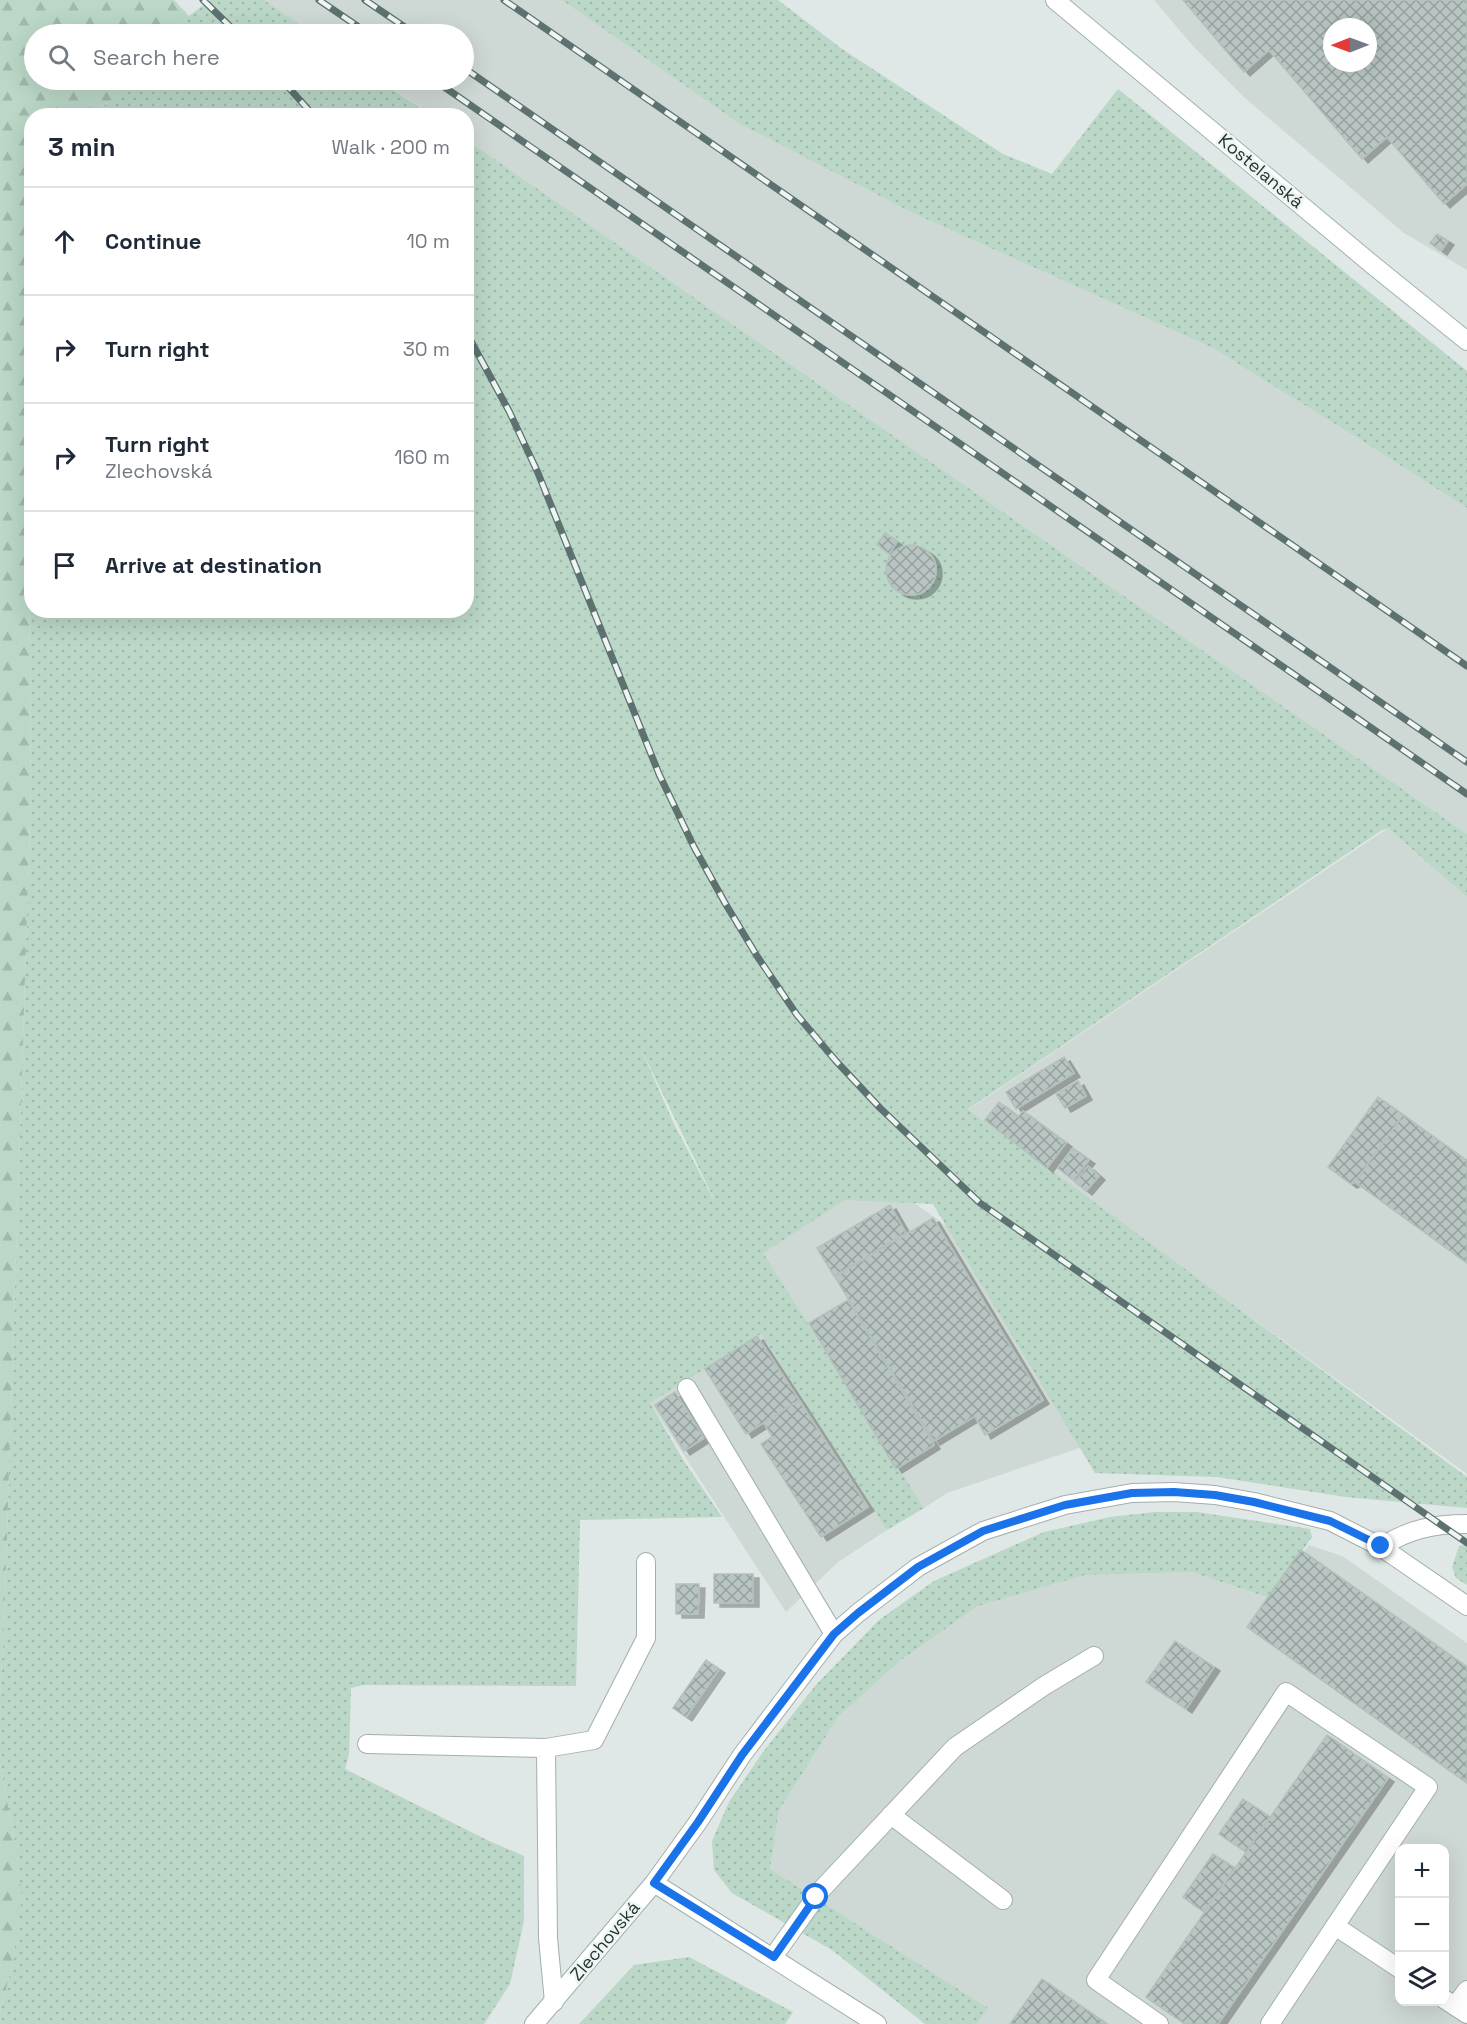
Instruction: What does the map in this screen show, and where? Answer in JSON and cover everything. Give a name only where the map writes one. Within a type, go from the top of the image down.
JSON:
[{"type":"street","name":"Kostelanská","points":[[1055,0],[1467,341]]},
{"type":"street","points":[[687,1388],[834,1634]]},
{"type":"street","name":"Zlechovská","points":[[534,2024],[654,1883],[742,1755],[834,1634],[918,1567],[983,1531],[1065,1505],[1132,1493],[1174,1492],[1215,1495],[1330,1521],[1381,1546],[1467,1606]]},
{"type":"street","points":[[1381,1546],[1397,1536],[1440,1524],[1467,1524]]},
{"type":"street","points":[[367,1744],[546,1749],[594,1740],[646,1638],[646,1562]]},
{"type":"street","points":[[774,1957],[821,1890],[956,1747],[1044,1686],[1094,1656]]},
{"type":"street","points":[[1159,2024],[1096,1980],[1286,1692],[1428,1787],[1270,2024]]},
{"type":"street","points":[[546,1749],[548,1938],[554,2002]]},
{"type":"street","points":[[891,1815],[1003,1900]]},
{"type":"street","points":[[654,1883],[877,2024]]},
{"type":"street","points":[[1335,1926],[1395,1966]]},
{"type":"street","points":[[1456,2006],[1467,1990]]},
{"type":"shaded area","points":[[264,0],[562,0],[740,124],[913,213],[1213,348],[1467,508],[1467,834],[474,145],[474,108],[422,108],[395,90],[474,90],[474,24],[299,24]]},
{"type":"shaded area","points":[[1154,0],[1467,0],[1467,270],[1404,233],[1245,98],[1193,46]]},
{"type":"shaded area","points":[[1388,828],[1467,897],[1467,1474],[1048,1170],[969,1109]]},
{"type":"shaded area","points":[[879,1178],[1031,1286],[1130,1431],[947,1493],[924,1508],[762,1253]]},
{"type":"shaded area","points":[[761,1334],[887,1530],[838,1562],[786,1612],[650,1403]]},
{"type":"shaded area","points":[[1309,1545],[1342,1556],[1467,1643],[1467,2024],[977,2024],[988,2008],[770,1869],[779,1810],[838,1717],[901,1660],[978,1606],[1085,1575],[1192,1572],[1268,1598]]},
{"type":"green space","points":[[0,0],[174,0],[189,16],[181,24],[24,24],[24,90],[120,90],[100,108],[24,108],[24,618],[30,618],[31,791],[0,1695]]},
{"type":"green space","points":[[210,0],[264,0],[299,24],[181,24]]},
{"type":"green space","points":[[562,0],[778,0],[842,49],[1003,154],[1052,174],[1118,89],[1467,371],[1467,508],[1213,348],[913,213],[740,124]]},
{"type":"green space","points":[[120,90],[394,90],[421,108],[101,108]]},
{"type":"green space","points":[[474,145],[1467,834],[1467,897],[1388,828],[1382,830],[968,1109],[1467,1477],[1467,1508],[1346,1497],[1217,1477],[1095,1473],[933,1204],[845,1200],[763,1253],[924,1508],[887,1530],[761,1334],[650,1403],[684,1461],[722,1517],[580,1520],[576,1686],[363,1685],[351,1688],[349,1754],[345,1769],[524,1856],[524,1921],[510,1984],[484,2024],[0,2024],[0,2012],[13,1962],[15,1843],[0,1763],[0,1695],[31,791],[30,618],[474,618]],"holes":[[[641,1049],[714,1200],[674,1124]]]},
{"type":"green space","points":[[1155,1512],[1197,1512],[1310,1529],[1312,1537],[1269,1598],[1192,1572],[1085,1575],[978,1606],[901,1660],[838,1717],[779,1810],[770,1869],[988,2008],[977,2024],[925,2024],[832,1950],[732,1893],[714,1870],[712,1841],[729,1802],[763,1752],[815,1686],[879,1620],[934,1581],[1044,1532],[1110,1517]]},
{"type":"green space","points":[[1467,1545],[1467,1585],[1456,1578],[1452,1567],[1459,1546]]},
{"type":"green space","points":[[0,1763],[22,1896],[13,1962],[0,2012]]},
{"type":"green space","points":[[689,1957],[793,2012],[785,2024],[579,2024],[634,1965]]},
{"type":"building","points":[[1183,0],[1467,0],[1467,184],[1444,204],[1387,137],[1362,159],[1269,50],[1244,72]]},
{"type":"building","points":[[1437,234],[1448,241],[1441,251],[1430,243]]},
{"type":"building","points":[[885,533],[897,542],[889,554],[877,544]]},
{"type":"building","points":[[906,545],[916,545],[929,552],[936,565],[936,575],[929,588],[916,595],[906,595],[897,591],[890,584],[886,575],[886,565],[890,556],[897,549]]},
{"type":"building","points":[[1064,1057],[1074,1073],[1016,1109],[1006,1092]]},
{"type":"building","points":[[1078,1081],[1086,1096],[1065,1108],[1056,1094]]},
{"type":"building","points":[[1378,1097],[1403,1115],[1355,1182],[1351,1184],[1328,1167]]},
{"type":"building","points":[[999,1102],[1018,1117],[1023,1111],[1066,1143],[1047,1168],[985,1120]]},
{"type":"building","points":[[1403,1115],[1467,1161],[1467,1263],[1355,1182]]},
{"type":"building","points":[[1073,1148],[1089,1160],[1073,1180],[1058,1168]]},
{"type":"building","points":[[1088,1166],[1099,1176],[1086,1191],[1075,1182]]},
{"type":"building","points":[[890,1205],[906,1233],[834,1276],[817,1248]]},
{"type":"building","points":[[933,1218],[1043,1400],[985,1435],[975,1416],[934,1441],[835,1277]]},
{"type":"building","points":[[848,1300],[934,1445],[896,1469],[809,1323]]},
{"type":"building","points":[[757,1336],[799,1400],[746,1434],[705,1369]]},
{"type":"building","points":[[675,1392],[704,1438],[684,1451],[655,1405]]},
{"type":"building","points":[[799,1400],[868,1507],[821,1537],[761,1444],[772,1437],[764,1423]]},
{"type":"building","points":[[1301,1550],[1467,1667],[1467,1783],[1247,1627]]},
{"type":"building","points":[[714,1574],[753,1574],[753,1603],[714,1603]]},
{"type":"building","points":[[676,1584],[699,1584],[698,1614],[676,1614]]},
{"type":"building","points":[[1175,1641],[1214,1667],[1186,1709],[1146,1682]]},
{"type":"building","points":[[706,1660],[719,1669],[686,1717],[673,1708]]},
{"type":"building","points":[[1327,1735],[1388,1778],[1218,2024],[1185,2024],[1146,1997]]},
{"type":"building","points":[[1243,1799],[1270,1817],[1246,1852],[1219,1834]]},
{"type":"building","points":[[1213,1854],[1235,1868],[1204,1912],[1183,1897]]},
{"type":"building","points":[[1042,1979],[1107,2024],[1010,2024]]},
{"type":"railway","points":[[203,0],[228,24]]},
{"type":"railway","points":[[319,0],[354,24]]},
{"type":"railway","points":[[365,0],[400,24]]},
{"type":"railway","points":[[504,0],[1467,666]]},
{"type":"railway","points":[[474,75],[1467,762]]},
{"type":"railway","points":[[291,90],[307,108]]},
{"type":"railway","points":[[448,90],[1467,794]]},
{"type":"railway","points":[[474,347],[509,411],[538,473],[659,774],[694,847],[757,956],[797,1015],[880,1108],[980,1203],[1467,1543]]},
{"type":"route","points":[[816,1897],[774,1957],[654,1883],[742,1755],[834,1634],[918,1567],[983,1531],[1065,1505],[1132,1493],[1174,1492],[1215,1495],[1254,1502],[1330,1521],[1381,1546]]}]
